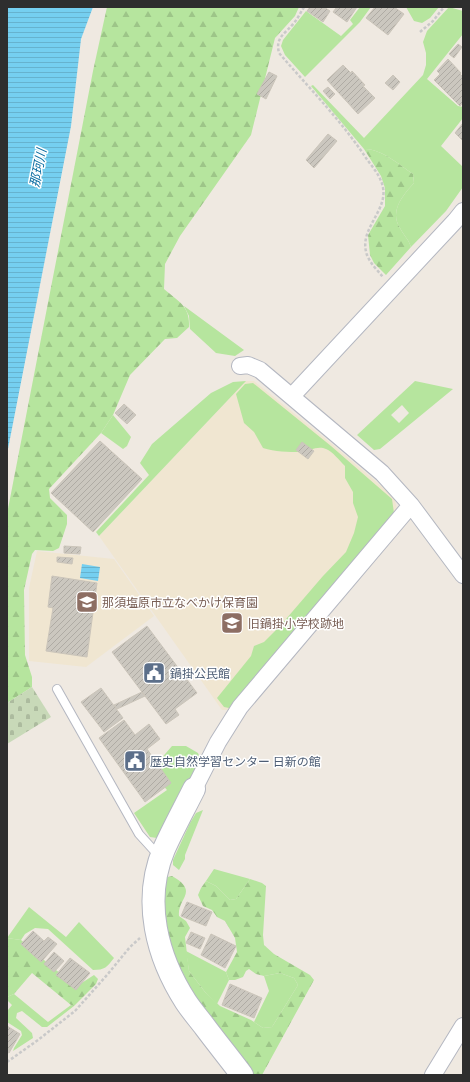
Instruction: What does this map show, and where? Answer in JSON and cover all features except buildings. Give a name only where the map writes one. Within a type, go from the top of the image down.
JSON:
[{"type":"street","points":[[292,396],[463,211]]},
{"type":"street","points":[[240,366],[248,365],[260,370],[382,473],[411,505],[463,575]]},
{"type":"street","points":[[242,1075],[186,1003],[167,967],[159,942],[153,915],[157,872],[161,858],[218,742],[240,707],[411,505]]},
{"type":"street","points":[[432,1075],[463,1026]]},
{"type":"lane","points":[[57,689],[139,834],[161,858]]},
{"type":"path","points":[[304,7],[294,23],[279,40],[277,46],[279,53],[354,140],[381,181],[384,191],[383,202],[366,234],[365,244],[367,256],[392,289]]},
{"type":"path","points":[[420,32],[433,21],[444,7]]},
{"type":"path","points":[[7,1062],[75,1011],[130,947],[139,939],[156,930]]},
{"type":"shaded area","name":"旧鍋掛小学校跡地","points":[[246,381],[254,381],[332,444],[394,497],[398,513],[230,710],[222,710],[99,536]]},
{"type":"shaded area","name":"那須塩原市立なべかけ保育園","points":[[37,551],[114,559],[154,616],[86,667],[29,661],[29,588]]},
{"type":"green space","points":[[107,7],[299,7],[295,16],[275,38],[251,135],[180,236],[165,264],[164,289],[179,301],[185,309],[188,314],[189,327],[177,338],[165,339],[130,375],[113,415],[101,433],[49,489],[50,498],[67,515],[67,524],[59,548],[53,551],[35,550],[32,554],[24,590],[25,655],[32,677],[32,687],[7,703],[7,514],[93,71]]},
{"type":"green space","points":[[360,7],[371,7],[360,22],[305,77],[285,55],[281,46],[283,40],[306,11],[341,36],[353,24],[350,20]]},
{"type":"green space","points":[[406,7],[439,7],[430,18],[422,23],[414,21]]},
{"type":"green space","points":[[449,7],[463,11],[463,34],[427,79],[458,106],[463,107],[463,118],[441,146],[463,167],[463,187],[446,211],[411,247],[397,222],[396,215],[402,198],[414,183],[413,174],[383,154],[370,149],[364,149],[311,86],[313,85],[364,138],[423,75],[426,65],[426,53],[423,42],[427,31]]},
{"type":"green space","points":[[364,149],[370,149],[383,154],[413,174],[414,183],[402,198],[396,215],[397,222],[411,247],[386,275],[374,263],[370,255],[368,235],[385,206],[385,188],[381,176]]},
{"type":"green space","points":[[184,306],[244,350],[235,356],[216,353],[190,329],[189,316]]},
{"type":"green space","points":[[246,381],[99,536],[96,532],[149,475],[140,463],[152,444],[211,393],[233,382]]},
{"type":"green space","points":[[415,381],[453,389],[380,449],[374,450],[357,435]],"holes":[[[402,405],[409,413],[399,423],[391,415]]]},
{"type":"green space","points":[[253,383],[331,446],[392,499],[394,513],[229,708],[224,707],[217,698],[251,656],[254,646],[264,642],[280,626],[346,552],[354,533],[358,517],[353,503],[353,492],[345,478],[345,466],[331,452],[323,448],[301,452],[286,452],[263,448],[254,432],[244,423],[236,394],[245,384]]},
{"type":"green space","points":[[113,415],[131,437],[127,446],[123,449],[101,433]]},
{"type":"green space","points":[[32,687],[51,717],[7,744],[7,703]]},
{"type":"green space","points":[[172,746],[186,746],[198,753],[201,761],[157,838],[150,837],[134,813],[167,790],[164,787],[159,773],[159,761]]},
{"type":"green space","points":[[203,810],[185,855],[185,859],[179,870],[173,865],[173,860],[196,813]]},
{"type":"green space","points":[[214,869],[250,879],[236,899],[230,900],[216,886],[206,881]]},
{"type":"green space","points":[[172,876],[185,886],[186,891],[179,910],[179,916],[186,921],[190,928],[185,937],[189,971],[205,992],[220,1006],[251,1020],[263,1028],[272,1027],[298,985],[294,978],[280,973],[264,976],[256,974],[249,969],[243,977],[235,980],[229,980],[226,972],[237,952],[235,938],[225,921],[217,917],[212,910],[203,906],[198,895],[206,881],[216,886],[230,900],[236,899],[250,879],[266,886],[263,935],[264,945],[274,954],[310,975],[314,980],[262,1075],[246,1075],[188,997],[160,911],[164,878]]},
{"type":"green space","points":[[29,907],[66,937],[79,922],[114,958],[105,967],[93,970],[48,929],[35,928],[25,934],[21,940],[7,938]]},
{"type":"green space","points":[[7,938],[21,940],[77,986],[94,975],[98,979],[96,984],[74,1006],[32,973],[14,994],[7,997]]},
{"type":"green space","points":[[186,951],[226,972],[229,980],[217,1004],[205,992],[189,971]]},
{"type":"green space","points":[[280,973],[294,978],[298,985],[272,1027],[263,1028],[254,1022],[269,991],[264,976]]},
{"type":"green space","points":[[14,994],[48,1022],[71,1005],[74,1006],[47,1027],[42,1027],[22,1011],[17,1013],[16,1018],[32,1033],[33,1038],[13,1051],[22,1035],[21,1031],[7,1022],[8,1010],[12,1005],[7,1000],[7,997]]},
{"type":"water","name":"那珂川","points":[[7,7],[93,7],[81,39],[71,126],[7,454]]},
{"type":"water","points":[[82,564],[100,567],[98,581],[80,578]]},
{"type":"place","name":"那須塩原市立なべかけ保育園","points":[[87,602]]},
{"type":"place","name":"旧鍋掛小学校跡地","points":[[232,623]]},
{"type":"place","name":"鍋掛公民館","points":[[154,673]]},
{"type":"place","name":"歴史自然学習センター 日新の館","points":[[135,761]]}]
